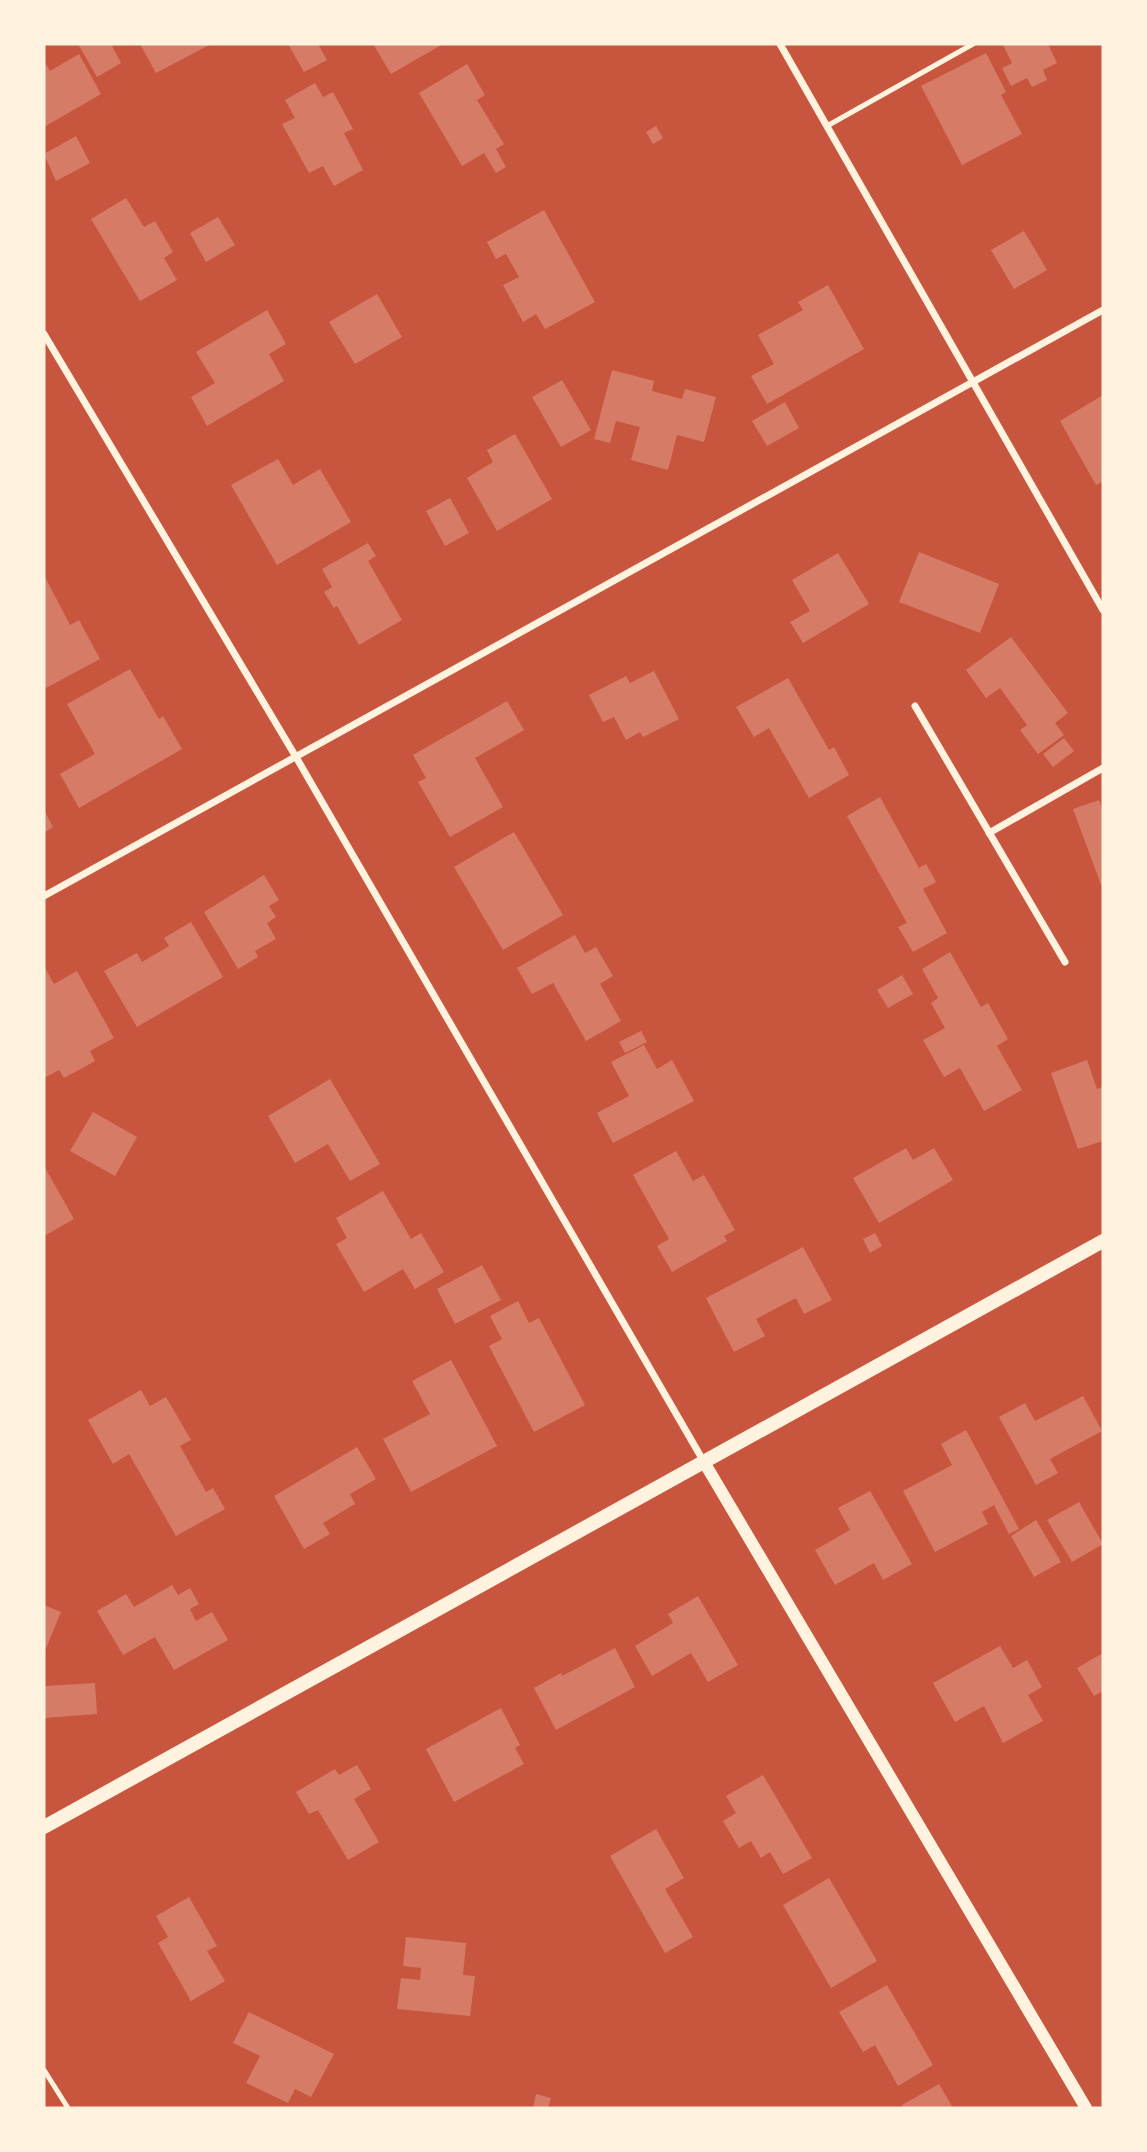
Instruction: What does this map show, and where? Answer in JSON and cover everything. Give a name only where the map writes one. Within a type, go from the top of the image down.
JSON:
[{"type":"main road","points":[[44,1828],[1103,1241]]},
{"type":"street","points":[[780,44],[1103,610]]},
{"type":"street","points":[[44,896],[1103,310]]},
{"type":"street","points":[[44,334],[296,757],[704,1462],[1086,2108]]},
{"type":"street","points":[[915,706],[1065,962]]},
{"type":"street","points":[[989,833],[1103,768]]},
{"type":"lane","points":[[827,126],[973,44]]},
{"type":"lane","points":[[44,2070],[68,2108]]},
{"type":"building","points":[[78,44],[111,44],[121,63],[97,77]]},
{"type":"building","points":[[140,44],[211,44],[156,73]]},
{"type":"building","points":[[288,44],[318,44],[327,60],[304,72]]},
{"type":"building","points":[[373,44],[443,44],[391,74]]},
{"type":"building","points":[[1048,44],[1057,63],[1043,70],[1047,80],[1032,87],[1027,78],[1011,86],[1002,68],[1012,63],[1003,45]]},
{"type":"building","points":[[986,53],[1006,92],[1001,95],[1022,134],[962,165],[921,86]]},
{"type":"building","points":[[79,54],[101,94],[44,127],[44,61],[50,71]]},
{"type":"building","points":[[467,64],[485,95],[477,100],[504,144],[496,149],[506,167],[496,173],[484,153],[462,166],[419,93]]},
{"type":"building","points":[[315,83],[323,97],[333,92],[353,129],[344,133],[363,170],[334,186],[323,166],[309,173],[282,124],[295,118],[285,100]]},
{"type":"building","points":[[656,126],[663,138],[653,144],[646,132]]},
{"type":"building","points":[[76,136],[90,163],[56,181],[44,154]]},
{"type":"building","points":[[126,198],[144,227],[155,221],[173,252],[164,258],[177,280],[140,301],[91,219]]},
{"type":"building","points":[[544,210],[595,302],[545,329],[536,314],[523,322],[503,285],[519,277],[506,254],[496,259],[487,242]]},
{"type":"building","points":[[218,217],[235,245],[206,262],[190,233]]},
{"type":"building","points":[[1024,231],[1047,270],[1014,289],[991,250]]},
{"type":"building","points":[[828,285],[864,349],[767,404],[751,376],[774,364],[758,335],[803,310],[798,302]]},
{"type":"building","points":[[377,294],[402,337],[355,364],[329,322]]},
{"type":"building","points":[[267,310],[286,344],[269,354],[284,381],[207,426],[191,397],[215,383],[196,352]]},
{"type":"building","points":[[612,370],[654,381],[652,391],[682,399],[685,389],[716,397],[704,442],[677,435],[668,470],[631,460],[640,427],[616,421],[610,443],[594,439]]},
{"type":"building","points":[[562,380],[591,430],[561,447],[532,397]]},
{"type":"building","points":[[1103,395],[1103,481],[1096,485],[1060,421]]},
{"type":"building","points":[[785,402],[799,428],[767,446],[752,421]]},
{"type":"building","points":[[515,434],[552,499],[497,531],[467,478],[493,462],[487,450]]},
{"type":"building","points":[[278,459],[293,485],[320,469],[351,522],[277,565],[231,485]]},
{"type":"building","points":[[450,498],[469,533],[445,546],[426,511]]},
{"type":"building","points":[[368,543],[376,556],[368,561],[402,620],[359,645],[337,606],[334,608],[324,592],[332,587],[322,569]]},
{"type":"building","points":[[919,552],[999,584],[980,633],[899,602]]},
{"type":"building","points":[[838,553],[869,604],[803,643],[790,622],[810,611],[792,580]]},
{"type":"building","points":[[44,575],[70,625],[79,620],[100,659],[44,689]]},
{"type":"building","points":[[1011,637],[1068,713],[1055,723],[1064,735],[1038,754],[1020,730],[1027,725],[1000,688],[986,698],[966,670]]},
{"type":"building","points":[[130,669],[159,719],[163,716],[182,749],[79,808],[60,774],[95,754],[67,704]]},
{"type":"building","points":[[654,671],[679,719],[643,737],[640,732],[626,740],[614,717],[603,722],[589,695],[626,676],[630,683]]},
{"type":"building","points":[[788,678],[829,750],[834,747],[849,775],[809,798],[769,728],[754,737],[736,707]]},
{"type":"building","points":[[507,701],[524,730],[475,758],[503,807],[450,837],[418,782],[426,778],[413,755]]},
{"type":"building","points":[[1064,738],[1074,751],[1053,767],[1043,754]]},
{"type":"building","points":[[880,797],[919,868],[926,864],[936,882],[923,889],[947,933],[913,952],[898,927],[907,923],[847,816]]},
{"type":"building","points":[[1099,800],[1103,811],[1103,890],[1073,809]]},
{"type":"building","points":[[44,810],[53,827],[44,833]]},
{"type":"building","points":[[514,832],[563,915],[503,950],[454,867]]},
{"type":"building","points":[[264,875],[279,900],[269,906],[276,917],[267,923],[276,939],[255,951],[258,957],[238,969],[204,912]]},
{"type":"building","points":[[191,922],[223,977],[137,1027],[104,971],[137,953],[142,962],[169,946],[164,938]]},
{"type":"building","points":[[575,935],[585,953],[596,947],[613,976],[600,984],[621,1021],[586,1041],[553,983],[532,994],[517,968]]},
{"type":"building","points":[[950,952],[981,1007],[988,1003],[1008,1039],[997,1046],[1022,1090],[984,1111],[960,1068],[944,1077],[923,1040],[945,1028],[931,1003],[938,998],[922,969]]},
{"type":"building","points":[[44,966],[54,984],[77,971],[114,1038],[90,1051],[95,1061],[64,1078],[59,1070],[44,1078]]},
{"type":"building","points":[[902,975],[913,994],[888,1008],[877,990]]},
{"type":"building","points":[[641,1031],[647,1042],[625,1053],[619,1042]]},
{"type":"building","points":[[644,1045],[657,1069],[672,1060],[694,1101],[613,1143],[597,1113],[629,1096],[611,1062]]},
{"type":"building","points":[[1087,1060],[1097,1089],[1103,1087],[1103,1141],[1078,1149],[1051,1073]]},
{"type":"building","points":[[330,1079],[380,1164],[350,1181],[328,1144],[295,1163],[268,1116]]},
{"type":"building","points":[[93,1112],[137,1137],[115,1176],[70,1151]]},
{"type":"building","points":[[906,1148],[913,1160],[934,1148],[953,1180],[879,1223],[853,1178]]},
{"type":"building","points":[[676,1151],[693,1181],[704,1175],[735,1230],[724,1236],[727,1241],[672,1272],[657,1246],[669,1239],[633,1175]]},
{"type":"building","points":[[44,1166],[74,1219],[44,1236]]},
{"type":"building","points":[[383,1191],[411,1239],[421,1233],[444,1272],[415,1289],[403,1269],[364,1292],[336,1244],[347,1238],[336,1218]]},
{"type":"building","points":[[875,1233],[882,1246],[870,1253],[863,1239]]},
{"type":"building","points":[[803,1247],[832,1300],[804,1314],[796,1298],[756,1319],[765,1336],[734,1352],[706,1298]]},
{"type":"building","points":[[482,1265],[501,1300],[455,1324],[437,1289]]},
{"type":"building","points":[[518,1301],[529,1323],[539,1318],[585,1405],[534,1432],[489,1346],[502,1339],[490,1316]]},
{"type":"building","points":[[451,1360],[497,1446],[411,1492],[383,1439],[430,1414],[412,1381]]},
{"type":"building","points":[[141,1390],[150,1406],[166,1397],[191,1440],[180,1446],[206,1492],[213,1488],[225,1509],[176,1536],[129,1454],[113,1464],[88,1420]]},
{"type":"building","points":[[1083,1396],[1102,1431],[1050,1459],[1058,1473],[1036,1485],[999,1417],[1025,1403],[1035,1421]]},
{"type":"building","points":[[966,1430],[1019,1529],[1009,1534],[994,1505],[982,1512],[988,1524],[935,1552],[903,1491],[952,1465],[941,1444]]},
{"type":"building","points":[[357,1447],[376,1479],[350,1494],[355,1504],[323,1523],[330,1534],[304,1549],[274,1496]]},
{"type":"building","points":[[870,1491],[912,1564],[883,1580],[874,1563],[835,1585],[815,1550],[850,1530],[838,1508]]},
{"type":"building","points":[[1079,1502],[1103,1544],[1072,1562],[1047,1520]]},
{"type":"building","points":[[1036,1520],[1061,1562],[1034,1577],[1011,1536]]},
{"type":"building","points":[[172,1585],[178,1595],[190,1588],[199,1604],[190,1609],[196,1621],[212,1612],[228,1640],[174,1670],[155,1637],[123,1655],[97,1611],[126,1594],[134,1607]]},
{"type":"building","points":[[698,1596],[738,1665],[708,1682],[691,1653],[652,1676],[635,1646],[673,1623],[668,1614]]},
{"type":"building","points":[[44,1605],[61,1612],[44,1653]]},
{"type":"building","points":[[1000,1646],[1013,1668],[1027,1660],[1042,1687],[1028,1695],[1043,1721],[1003,1743],[984,1706],[955,1722],[933,1683]]},
{"type":"building","points":[[615,1648],[635,1687],[556,1730],[534,1688]]},
{"type":"building","points":[[1103,1653],[1103,1691],[1094,1696],[1077,1668]]},
{"type":"building","points":[[95,1683],[97,1714],[44,1718],[44,1686]]},
{"type":"building","points":[[501,1708],[520,1745],[515,1748],[524,1764],[454,1802],[426,1749]]},
{"type":"building","points":[[357,1765],[371,1789],[354,1799],[379,1842],[348,1860],[318,1810],[309,1814],[296,1792],[335,1769],[339,1775]]},
{"type":"building","points":[[763,1775],[812,1858],[783,1874],[770,1852],[761,1858],[751,1841],[739,1848],[723,1821],[736,1813],[726,1796]]},
{"type":"building","points":[[656,1829],[684,1878],[665,1889],[693,1937],[665,1953],[610,1856]]},
{"type":"building","points":[[829,1878],[877,1961],[831,1988],[783,1905]]},
{"type":"building","points":[[189,1897],[217,1946],[207,1951],[225,1981],[191,2001],[158,1943],[168,1937],[156,1916]]},
{"type":"building","points":[[406,1937],[466,1943],[463,1975],[475,1976],[470,2016],[397,2009],[401,1978],[420,1980],[421,1968],[403,1966]]},
{"type":"building","points":[[887,1985],[933,2065],[898,2086],[875,2045],[863,2052],[839,2012]]},
{"type":"building","points":[[249,2012],[334,2054],[311,2097],[295,2089],[288,2103],[246,2083],[260,2056],[233,2043]]},
{"type":"building","points":[[939,2084],[953,2108],[903,2108],[902,2105]]},
{"type":"building","points":[[536,2094],[551,2098],[548,2108],[533,2108]]}]
